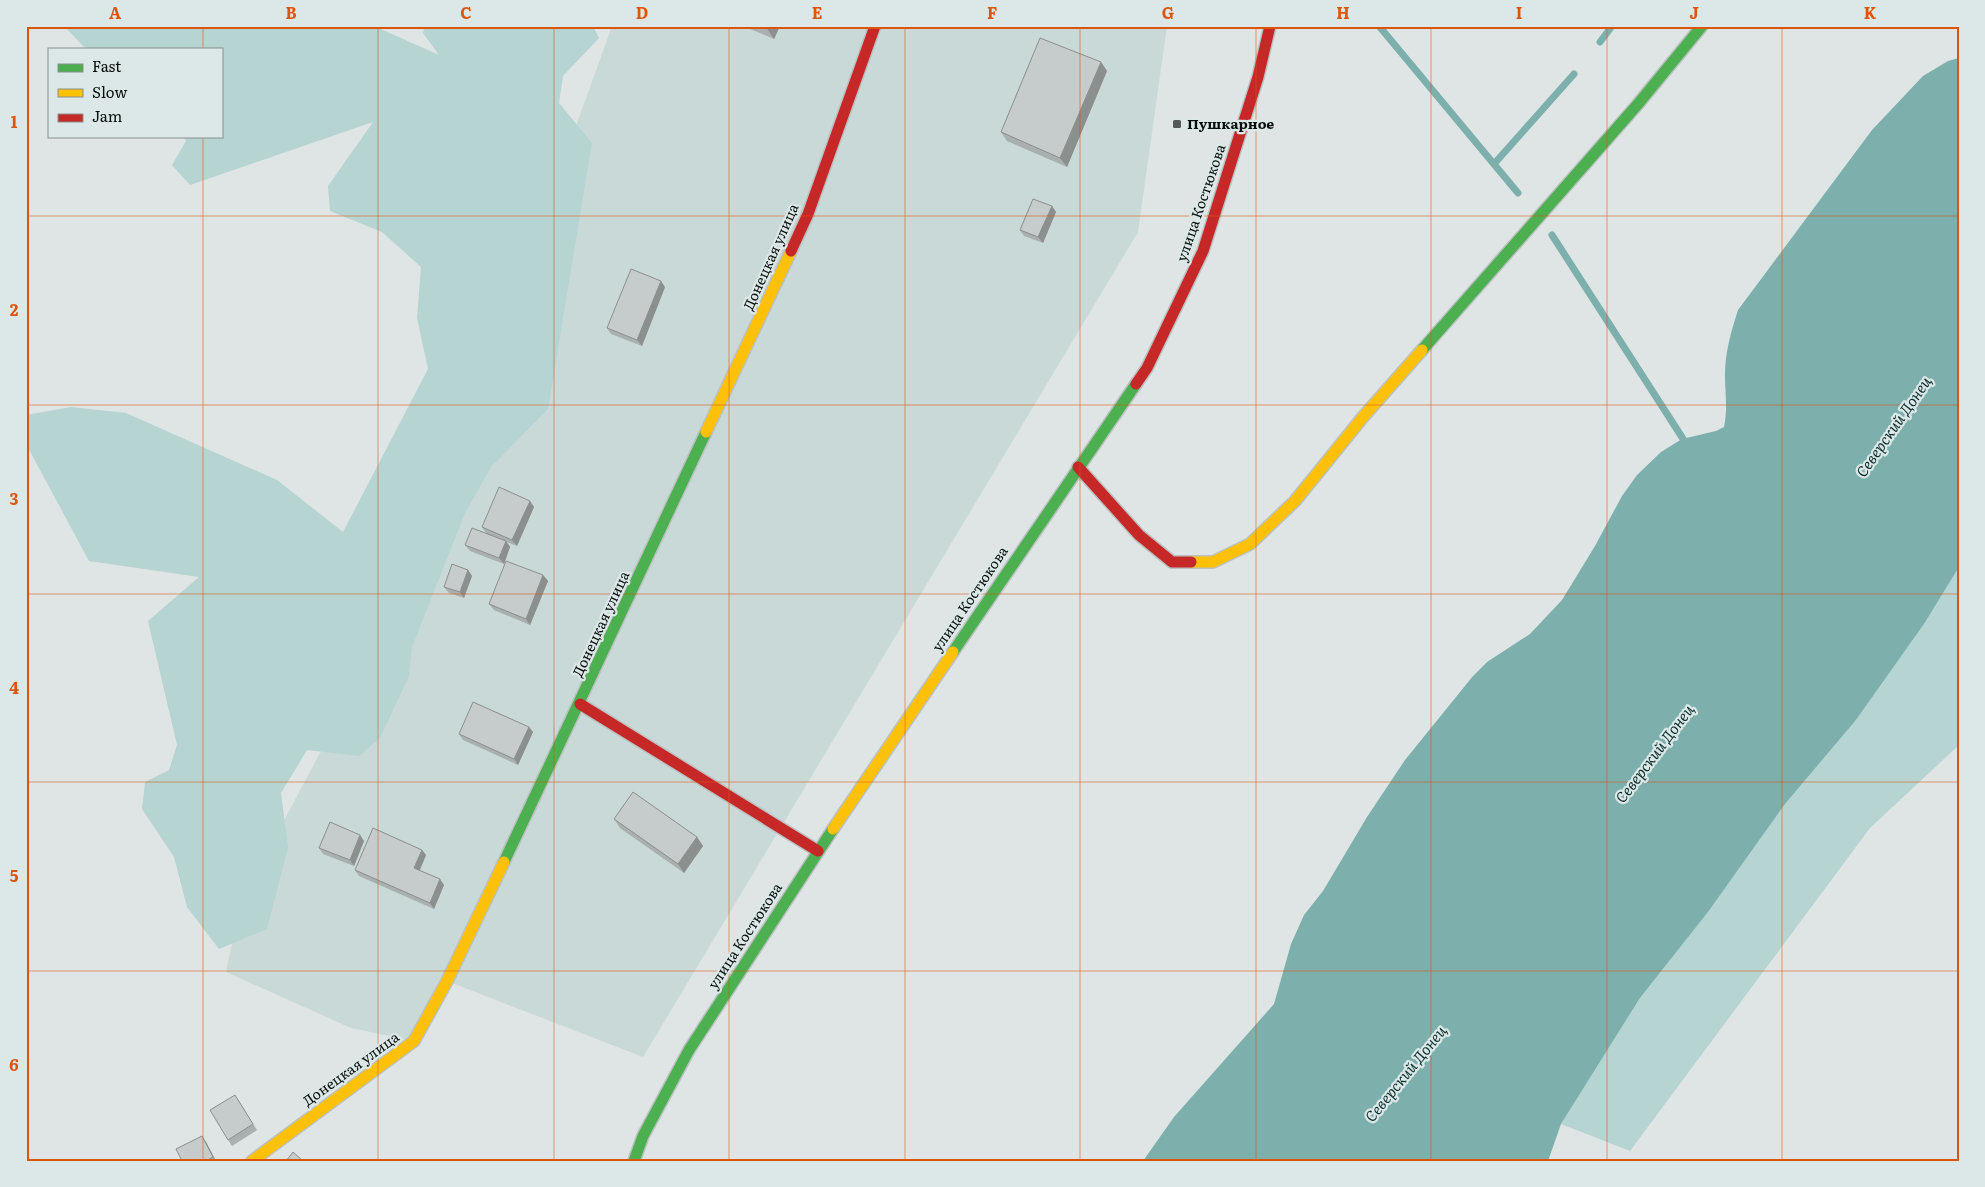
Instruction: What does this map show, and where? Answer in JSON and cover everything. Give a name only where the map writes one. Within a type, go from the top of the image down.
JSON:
[{"type":"street","name":"Донецкая улица","points":[[252,1161],[414,1041],[447,981],[580,704],[808,214],[875,26]]},
{"type":"street","name":"улица Костюкова","points":[[634,1161],[644,1136],[689,1050],[818,851],[1147,368],[1202,251],[1258,77],[1270,26]]},
{"type":"street","points":[[1078,467],[1139,535],[1172,562],[1213,562],[1250,544],[1295,500],[1363,417],[1554,201],[1638,104],[1702,26]]},
{"type":"street","points":[[580,704],[818,851]]},
{"type":"shaded area","points":[[64,26],[374,26],[439,55],[423,33],[425,26],[593,26],[599,38],[563,76],[559,103],[592,143],[548,409],[491,467],[465,513],[412,647],[409,676],[380,738],[359,756],[307,750],[281,793],[288,847],[267,929],[219,949],[187,907],[174,857],[142,809],[145,782],[169,770],[177,745],[148,621],[199,577],[89,561],[26,444],[26,415],[71,407],[126,413],[277,480],[343,532],[428,369],[417,318],[421,267],[382,232],[330,211],[328,186],[373,122],[190,185],[172,165],[186,141],[185,138],[222,138],[222,48],[84,47]]},
{"type":"shaded area","points":[[612,26],[1167,26],[1138,232],[643,1057],[447,981],[414,1041],[351,1028],[226,972],[241,901],[550,322],[567,151]]},
{"type":"shaded area","points":[[1959,567],[1959,745],[1870,828],[1630,1151],[1561,1124],[1640,998],[1708,912],[1785,804],[1856,720],[1924,624]]},
{"type":"water","name":"Северский Донец","points":[[1959,58],[1959,567],[1924,624],[1856,720],[1785,804],[1708,912],[1640,998],[1561,1124],[1548,1161],[1143,1161],[1174,1117],[1274,1004],[1291,944],[1304,915],[1323,891],[1367,817],[1405,760],[1473,676],[1487,662],[1530,634],[1562,600],[1595,546],[1622,496],[1637,475],[1661,452],[1682,439],[1716,431],[1724,427],[1726,358],[1738,310],[1872,130],[1923,76],[1948,61]]},
{"type":"building","points":[[1040,38],[1101,62],[1060,158],[1001,132]]},
{"type":"building","points":[[1033,199],[1052,206],[1038,237],[1020,230]]},
{"type":"building","points":[[631,269],[661,281],[637,340],[607,328]]},
{"type":"building","points":[[499,487],[530,501],[512,540],[482,527]]},
{"type":"building","points":[[472,528],[506,541],[499,558],[465,545]]},
{"type":"building","points":[[506,561],[543,575],[526,619],[489,604]]},
{"type":"building","points":[[452,564],[468,570],[460,592],[444,587]]},
{"type":"building","points":[[473,702],[529,727],[514,759],[459,734]]},
{"type":"building","points":[[633,792],[697,837],[678,864],[614,819]]},
{"type":"building","points":[[330,822],[360,835],[350,860],[319,848]]},
{"type":"building","points":[[373,828],[422,850],[414,868],[440,879],[430,903],[355,870]]},
{"type":"building","points":[[235,1095],[253,1124],[228,1140],[210,1110]]},
{"type":"building","points":[[202,1136],[213,1157],[206,1161],[182,1161],[176,1149]]},
{"type":"building","points":[[293,1152],[303,1161],[286,1161]]},
{"type":"waterway","points":[[1379,26],[1518,193]]},
{"type":"waterway","points":[[1600,42],[1612,26]]},
{"type":"waterway","points":[[1494,164],[1574,74]]},
{"type":"waterway","points":[[1552,235],[1687,445]]},
{"type":"traffic: fast","points":[[1422,350],[1638,104],[1702,26]]},
{"type":"traffic: fast","points":[[953,652],[1136,384]]},
{"type":"traffic: fast","points":[[504,862],[706,432]]},
{"type":"traffic: fast","points":[[634,1161],[643,1136],[689,1050],[833,829]]},
{"type":"traffic: slow","points":[[706,432],[791,251]]},
{"type":"traffic: slow","points":[[1191,562],[1213,562],[1250,544],[1295,501],[1363,417],[1422,350]]},
{"type":"traffic: slow","points":[[833,829],[953,652]]},
{"type":"traffic: slow","points":[[252,1161],[414,1041],[447,981],[504,862]]},
{"type":"traffic: jam","points":[[791,251],[808,214],[875,26]]},
{"type":"traffic: jam","points":[[1136,384],[1147,368],[1203,251],[1258,77],[1270,26]]},
{"type":"traffic: jam","points":[[1078,467],[1139,535],[1172,562],[1191,562]]},
{"type":"traffic: jam","points":[[580,704],[818,851]]},
{"type":"place","name":"Пушкарное","points":[[1177,124]]}]
